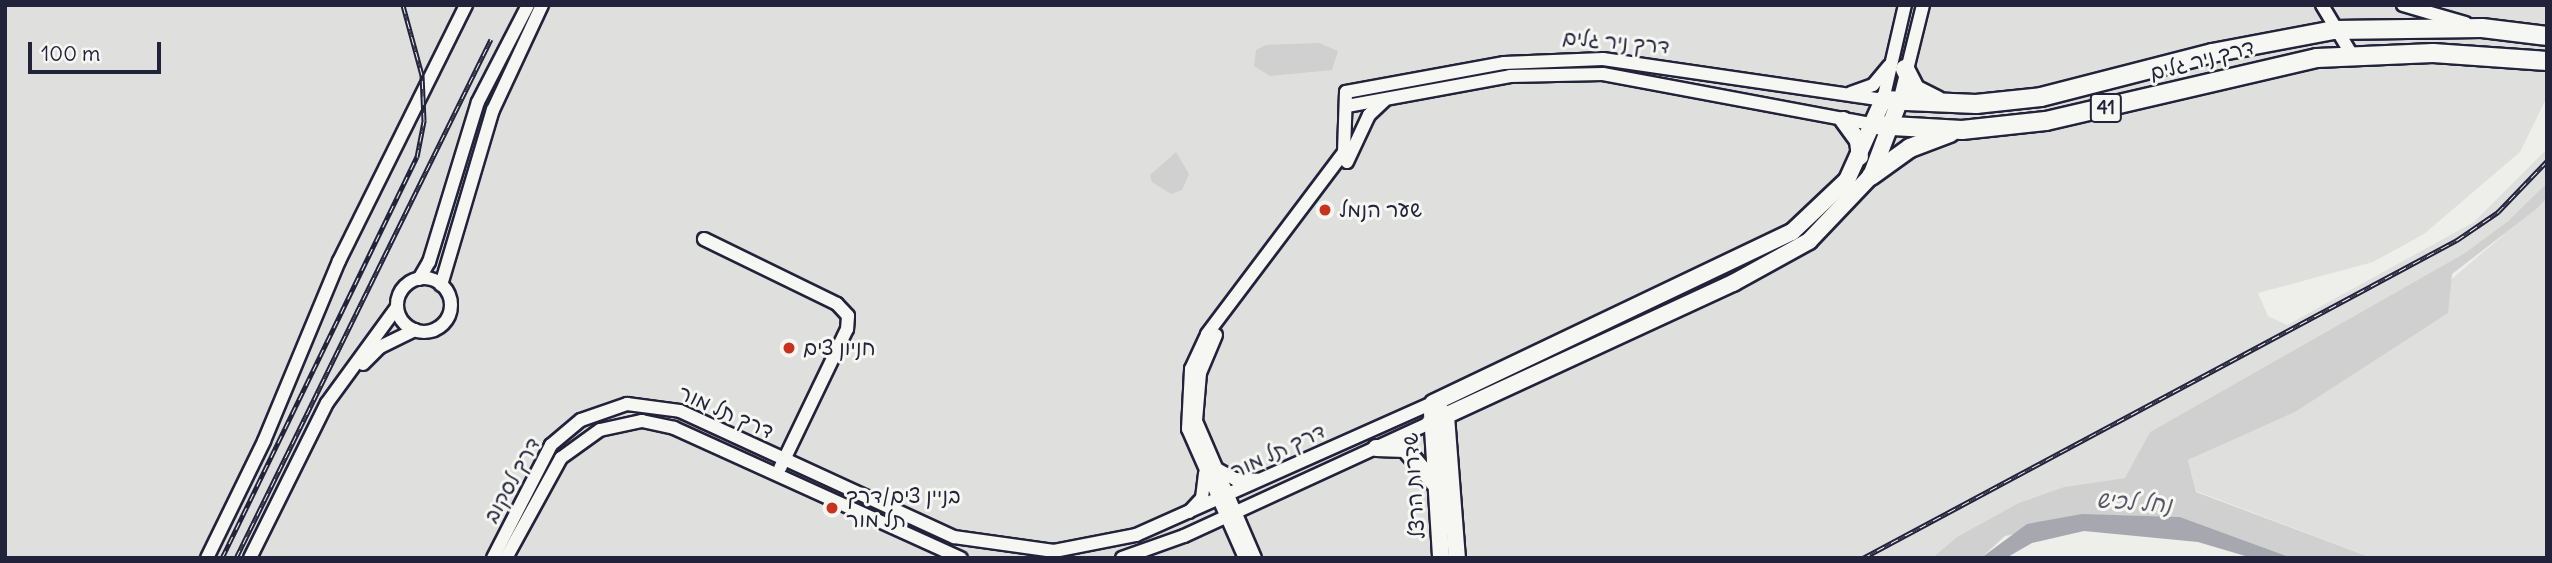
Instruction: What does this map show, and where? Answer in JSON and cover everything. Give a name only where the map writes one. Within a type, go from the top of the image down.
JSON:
[{"type":"highway","name":"41","points":[[1891,101],[1951,103],[2041,97],[2212,53],[2334,30],[2483,28],[2547,36]]},
{"type":"highway","name":"41","points":[[2352,55],[2466,53],[2547,61]]},
{"type":"highway","name":"דרך ניר גלים","points":[[1883,126],[1962,130],[2068,117],[2237,73],[2317,58],[2352,55]]},
{"type":"highway","points":[[1899,63],[1927,97],[1951,103]]},
{"type":"highway","points":[[1871,176],[1910,148],[1962,130]]},
{"type":"main road","name":"דרך תל מור","points":[[1430,424],[1787,255],[1829,225],[1871,176],[1891,101]]},
{"type":"main road","points":[[1843,120],[1858,141],[1860,157]]},
{"type":"main road","name":"דרך תל מור","points":[[1433,403],[1772,244],[1834,195],[1883,126]]},
{"type":"main road","name":"שדרות הרצל","points":[[1433,403],[1446,416],[1457,558]]},
{"type":"main road","name":"שדרות הרצל","points":[[1433,403],[1430,424],[1441,558]]},
{"type":"main road","points":[[1377,449],[1405,449],[1435,485]]},
{"type":"street","points":[[207,558],[264,441],[338,261],[466,5]]},
{"type":"street","points":[[213,558],[344,263],[472,5]]},
{"type":"street","points":[[250,558],[335,390],[397,307],[402,289],[419,279],[429,262],[478,102],[528,5]]},
{"type":"street","points":[[335,390],[380,347],[415,330],[433,330],[446,319],[450,302],[441,285],[493,110],[542,5]]},
{"type":"street","points":[[1891,101],[1899,63],[1905,5]]},
{"type":"street","points":[[1842,94],[1873,85],[1899,63],[1923,5]]},
{"type":"street","points":[[2322,5],[2334,30],[2352,55]]},
{"type":"street","points":[[2403,5],[2483,28]]},
{"type":"street","name":"דרך ניר גלים","points":[[1883,126],[1603,74],[1510,76],[1353,105],[1351,91],[1551,59],[1603,59],[1891,101]]},
{"type":"street","points":[[1188,514],[1202,498],[1209,468],[1196,421],[1197,385],[1208,347],[1340,172],[1368,115],[1388,99]]},
{"type":"street","points":[[1353,105],[1358,137]]},
{"type":"street","points":[[1245,558],[1241,539],[1186,414],[1194,356],[1344,152],[1353,105]]},
{"type":"street","points":[[704,239],[837,304],[848,316],[847,329],[776,476]]},
{"type":"street","points":[[419,279],[441,285]]},
{"type":"street","points":[[397,307],[403,321],[415,330]]},
{"type":"street","name":"דרך תל מור","points":[[610,407],[642,403],[680,411],[936,531],[1003,547],[1076,550],[1188,514],[1433,403]]},
{"type":"street","name":"דרך לסקוב","points":[[493,558],[551,445],[581,420],[610,407]]},
{"type":"street","name":"דרך תל מור","points":[[615,424],[652,422],[674,428],[961,558]]},
{"type":"street","name":"דרך לסקוב","points":[[506,558],[551,469],[579,443],[615,424]]},
{"type":"street","name":"דרך תל מור","points":[[1122,558],[1203,528],[1430,424]]},
{"type":"street","points":[[1209,468],[1235,480],[1266,480]]},
{"type":"street","points":[[1241,539],[1259,502]]},
{"type":"street","points":[[1203,528],[1241,539],[1255,558]]},
{"type":"shaded area","points":[[5,5],[2547,5],[2547,97],[2520,152],[2424,234],[2373,262],[2258,293],[2268,316],[2287,325],[2474,222],[2547,149],[2547,183],[2508,221],[2465,253],[2150,432],[2126,478],[2064,487],[1957,537],[1932,558],[5,558]]},
{"type":"shaded area","points":[[1319,43],[1338,51],[1332,70],[1270,76],[1254,66],[1256,50],[1266,45]]},
{"type":"shaded area","points":[[1176,152],[1189,174],[1182,190],[1171,194],[1152,182],[1150,175]]},
{"type":"shaded area","points":[[2547,183],[2547,198],[2535,210],[2452,274],[2448,313],[2295,412],[2188,460],[2196,492],[2372,558],[2292,558],[2180,517],[2107,515],[2005,536],[1981,558],[1932,558],[1957,537],[2019,503],[2064,487],[2125,478],[2150,432],[2465,253],[2508,221]]},
{"type":"shaded area","points":[[2547,198],[2547,558],[2372,558],[2196,491],[2188,460],[2295,412]]},
{"type":"shaded area","points":[[2082,514],[2180,517],[2292,558],[2252,558],[2198,542],[2084,531],[2032,543],[2006,558],[1981,558],[2027,524]]},
{"type":"railway","points":[[222,558],[417,157],[424,120],[422,75],[403,5]]},
{"type":"railway","points":[[236,558],[491,39]]},
{"type":"railway","points":[[1863,558],[2457,240],[2498,212],[2547,161]]},
{"type":"place","name":"שער הנמל","points":[[1325,210]]},
{"type":"place","name":"חניון צים","points":[[789,348]]},
{"type":"place","name":"בניין צים/דרך תל מור","points":[[832,508]]},
{"type":"water label","name":"נחל לכיש","points":[[2134,502]]}]
